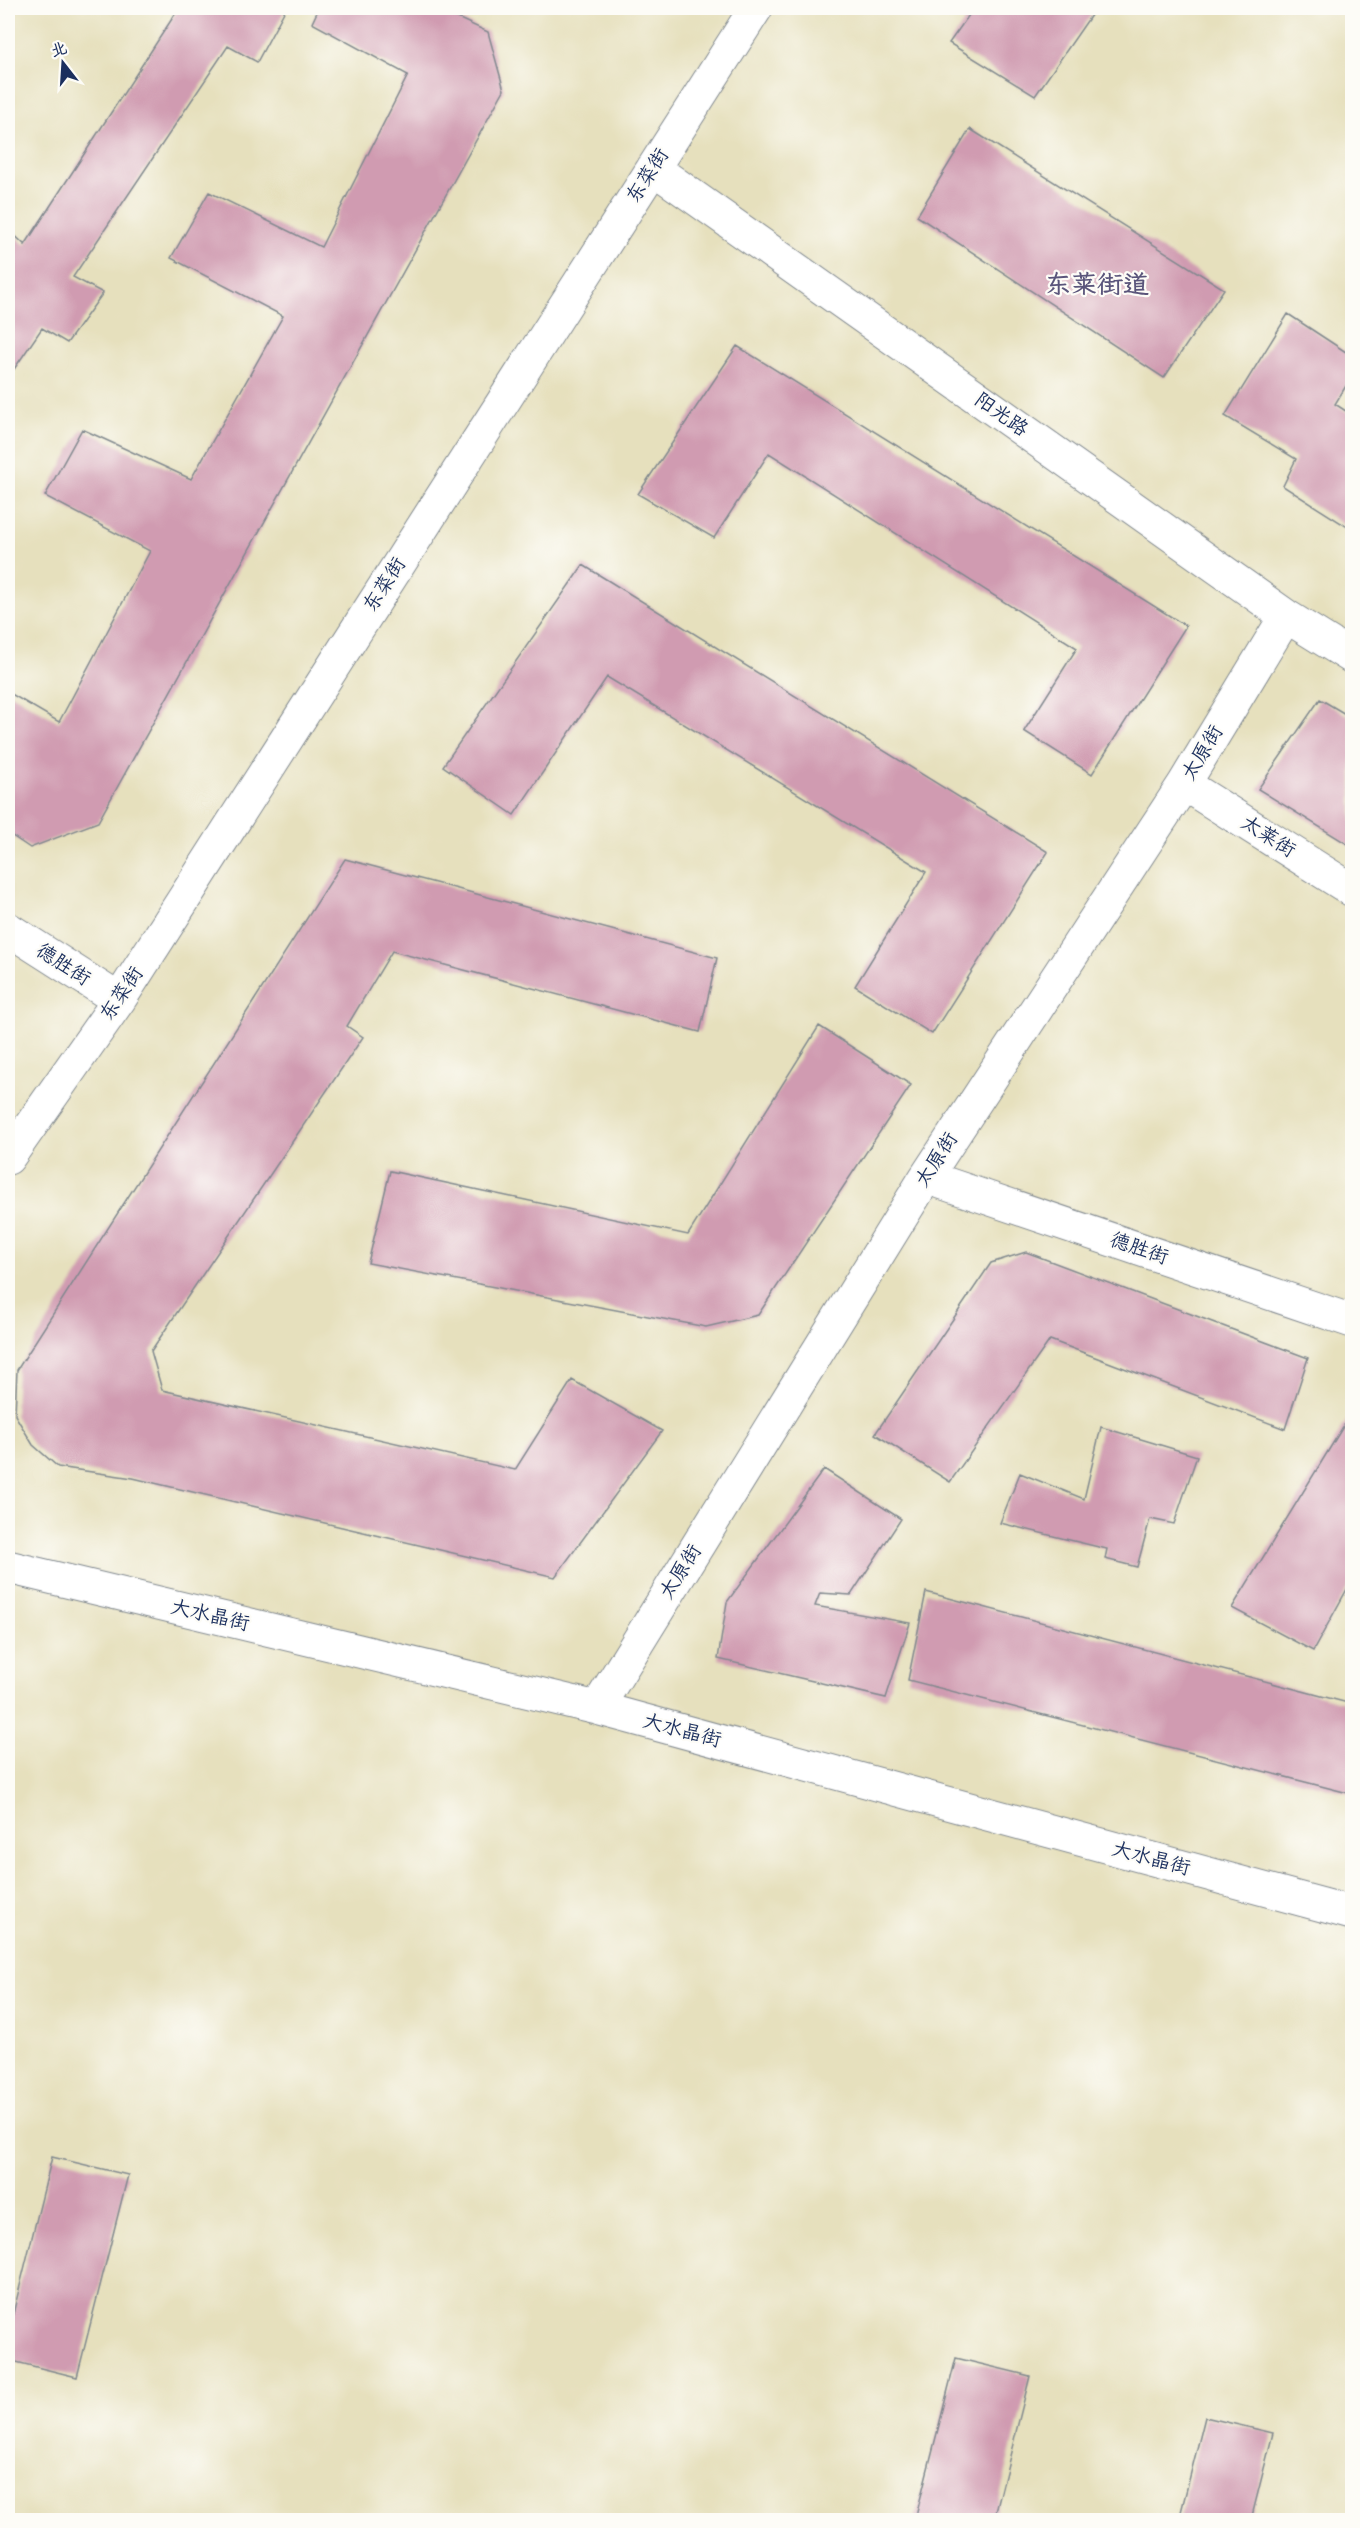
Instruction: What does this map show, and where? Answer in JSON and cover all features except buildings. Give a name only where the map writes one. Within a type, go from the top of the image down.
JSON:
[{"type":"street","name":"东菜街","points":[[8,1158],[119,1000],[756,8]]},
{"type":"street","name":"阳光路","points":[[653,168],[1286,616],[1353,657]]},
{"type":"street","name":"太原街","points":[[597,1708],[926,1177],[1184,784],[1286,616]]},
{"type":"street","name":"太莱街","points":[[1184,784],[1353,890]]},
{"type":"street","name":"德胜街","points":[[8,929],[119,1000]]},
{"type":"street","name":"德胜街","points":[[926,1177],[1353,1321]]},
{"type":"street","name":"大水晶街","points":[[8,1567],[597,1708],[1353,1913]]},
{"type":"district","name":"东莱街道","points":[[1097,286]]}]
